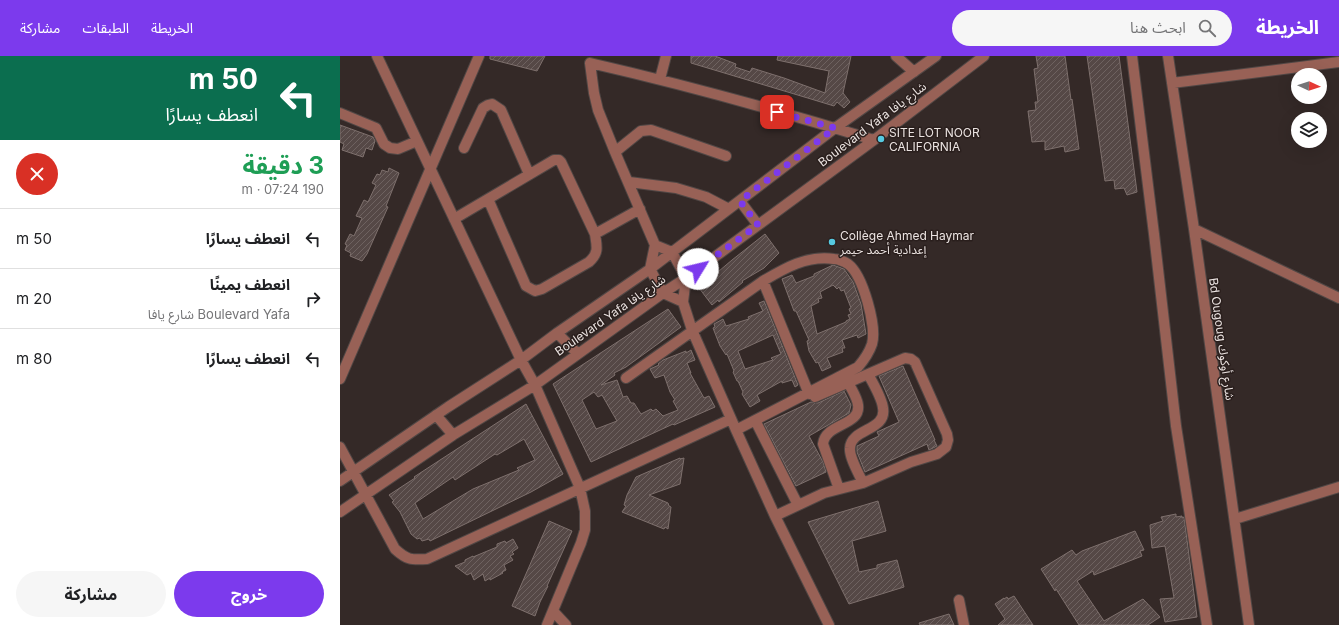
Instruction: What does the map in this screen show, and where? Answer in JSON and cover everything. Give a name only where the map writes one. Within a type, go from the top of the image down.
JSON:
[{"type":"street","points":[[377,56],[521,360],[535,385],[580,488],[585,511],[585,530],[547,625]]},
{"type":"street","points":[[340,379],[479,56]]},
{"type":"street","points":[[660,79],[666,56]]},
{"type":"street","points":[[896,56],[914,72]]},
{"type":"street","name":"Boulevard Yafa شارع يافا","points":[[340,481],[436,415],[521,360],[557,333],[650,269],[835,128],[936,56]]},
{"type":"street","name":"Boulevard Yafa شارع يافا","points":[[340,512],[453,436],[535,385],[686,278],[874,140],[984,56]]},
{"type":"street","points":[[1132,56],[1176,426],[1207,625]]},
{"type":"street","name":"Bd Ougoug شارع أوكوك","points":[[1168,56],[1194,229],[1249,625]]},
{"type":"street","points":[[683,302],[663,293],[650,269],[655,245],[598,110],[594,93],[591,60],[874,140]]},
{"type":"street","points":[[1172,84],[1339,62]]},
{"type":"street","points":[[464,148],[483,108],[492,104],[500,110],[529,174]]},
{"type":"street","points":[[340,113],[376,128],[384,144],[390,148],[398,149],[417,141]]},
{"type":"street","points":[[615,152],[641,130],[646,129],[726,156]]},
{"type":"street","points":[[454,219],[529,174],[554,160],[559,160],[595,234],[597,251],[594,257],[589,262],[542,289],[535,291],[526,286],[488,199]]},
{"type":"street","points":[[629,182],[676,188],[706,197],[729,209]]},
{"type":"street","points":[[740,201],[758,225]]},
{"type":"street","points":[[595,234],[640,209]]},
{"type":"street","points":[[1194,229],[1339,298]]},
{"type":"street","points":[[655,245],[672,252],[686,278],[683,302],[692,330],[775,516],[829,625]]},
{"type":"street","points":[[626,378],[692,330],[786,267],[800,262],[821,259],[835,259],[848,264],[859,278],[870,312],[873,328],[872,343],[867,357],[858,368],[736,431]]},
{"type":"street","points":[[763,281],[809,394]]},
{"type":"street","points":[[557,333],[578,354]]},
{"type":"street","points":[[736,431],[757,424],[848,382],[905,358],[913,360],[947,434],[948,440],[944,449],[937,454],[911,462],[863,483],[824,493],[775,516]]},
{"type":"street","points":[[863,483],[851,455],[850,446],[854,438],[879,422],[884,412],[882,404],[868,374]]},
{"type":"street","points":[[839,489],[822,444],[827,433],[852,419],[857,412],[857,401],[848,382]]},
{"type":"street","points":[[436,415],[453,436]]},
{"type":"street","points":[[340,447],[395,549],[404,557],[413,560],[427,559],[731,419]]},
{"type":"street","points":[[757,424],[798,505]]},
{"type":"street","points":[[1235,519],[1339,487]]},
{"type":"street","points":[[959,600],[964,625]]},
{"type":"street","points":[[553,611],[566,625]]},
{"type":"building","points":[[490,56],[545,56],[537,71],[490,59]]},
{"type":"building","points":[[691,56],[715,56],[736,64],[735,67],[750,72],[752,68],[825,93],[829,71],[777,60],[778,56],[851,56],[843,93],[850,102],[844,108],[837,102],[834,106],[691,63]]},
{"type":"building","points":[[1036,56],[1065,56],[1079,149],[1065,152],[1064,146],[1045,150],[1045,141],[1032,142],[1028,111],[1036,110],[1035,102],[1038,102],[1034,69],[1038,68]]},
{"type":"building","points":[[1087,56],[1119,56],[1137,192],[1127,195],[1124,188],[1115,189],[1114,180],[1105,181]]},
{"type":"building","points":[[340,125],[373,137],[375,141],[372,150],[366,148],[363,157],[342,150],[344,144],[340,142]]},
{"type":"building","points":[[389,168],[399,173],[386,206],[388,207],[367,254],[362,261],[350,256],[351,253],[345,250],[347,245],[345,244],[350,234],[354,236],[362,218],[356,216],[364,200],[368,202],[376,185],[372,183],[377,174],[380,175],[382,170],[388,172]]},
{"type":"building","points":[[765,234],[779,253],[764,268],[742,281],[743,282],[719,302],[718,300],[712,305],[699,288]]},
{"type":"building","points":[[833,265],[844,269],[853,282],[861,304],[866,334],[858,338],[857,335],[842,340],[845,348],[842,348],[843,352],[827,358],[831,367],[822,371],[818,362],[816,363],[809,351],[807,341],[809,340],[796,311],[794,311],[782,279],[792,275],[796,283],[814,276],[814,274]],"holes":[[[833,285],[837,289],[839,287],[841,291],[844,290],[851,308],[849,309],[851,314],[848,315],[850,319],[817,334],[811,306],[819,302],[818,299],[822,298],[820,292]]]},
{"type":"building","points":[[764,301],[798,385],[795,387],[792,380],[782,383],[782,381],[757,395],[760,401],[750,407],[742,394],[743,392],[733,372],[734,371],[727,354],[726,355],[720,346],[713,328],[715,327],[714,324],[723,319],[726,326],[749,319],[748,317],[763,311],[759,303]],"holes":[[[773,335],[781,354],[771,358],[773,360],[745,369],[738,351]]]},
{"type":"building","points":[[668,309],[681,327],[626,367],[614,373],[615,375],[601,385],[617,380],[623,397],[627,396],[631,403],[634,403],[641,414],[651,409],[653,411],[656,409],[663,416],[678,410],[673,401],[675,400],[670,392],[664,375],[655,378],[650,369],[659,365],[658,364],[663,360],[691,350],[695,360],[687,363],[690,373],[704,398],[709,396],[715,407],[674,425],[673,424],[591,462],[553,384]],"holes":[[[594,392],[598,397],[602,395],[617,421],[596,429],[582,400]]]},
{"type":"building","points":[[903,366],[937,446],[929,450],[927,444],[865,472],[857,452],[857,446],[879,436],[877,432],[899,422],[879,376]]},
{"type":"building","points":[[844,391],[851,405],[849,413],[809,436],[823,462],[826,472],[796,486],[764,424],[811,402],[818,403]]},
{"type":"building","points":[[526,404],[563,474],[531,492],[430,541],[429,539],[422,541],[420,538],[417,539],[411,534],[400,512],[392,502],[394,501],[389,495],[415,478],[414,477]],"holes":[[[524,439],[535,460],[517,468],[519,470],[473,489],[423,519],[415,503],[453,477],[455,480],[495,454],[497,455]]]},
{"type":"building","points":[[680,458],[684,458],[680,484],[649,495],[668,503],[671,507],[668,529],[665,527],[664,529],[622,512],[626,506],[624,505],[627,495],[636,477]]},
{"type":"building","points":[[878,501],[886,531],[852,541],[859,572],[877,568],[877,565],[897,560],[904,587],[849,604],[808,522]]},
{"type":"building","points":[[1176,514],[1176,517],[1184,517],[1197,617],[1165,622],[1160,599],[1174,598],[1165,546],[1152,548],[1150,525],[1163,521],[1161,517]]},
{"type":"building","points":[[549,521],[572,531],[535,616],[512,606]]},
{"type":"building","points":[[1135,531],[1144,550],[1140,551],[1142,556],[1094,575],[1093,571],[1077,581],[1104,621],[1143,599],[1160,617],[1148,625],[1079,625],[1041,569],[1072,550],[1076,555],[1082,551]]},
{"type":"building","points":[[513,539],[518,548],[512,552],[514,554],[510,556],[513,560],[504,565],[506,570],[502,572],[503,573],[490,580],[490,578],[485,581],[483,574],[474,580],[471,573],[467,575],[455,566],[465,562],[465,560],[473,556],[497,547],[497,544],[505,541],[506,543]]},
{"type":"building","points":[[1014,596],[1033,625],[998,625],[1005,619],[995,604],[1004,598],[1007,597],[1008,599]]},
{"type":"building","points":[[949,614],[954,625],[920,625],[919,623]]},
{"type":"place","name":"SITE LOT NOOR CALIFORNIA","points":[[881,139]]},
{"type":"place","name":"Collège Ahmed Haymar إعدادية أحمد حيمر","points":[[832,242]]},
{"type":"route","points":[[698,269],[758,225],[740,201],[835,128],[777,112]]}]
